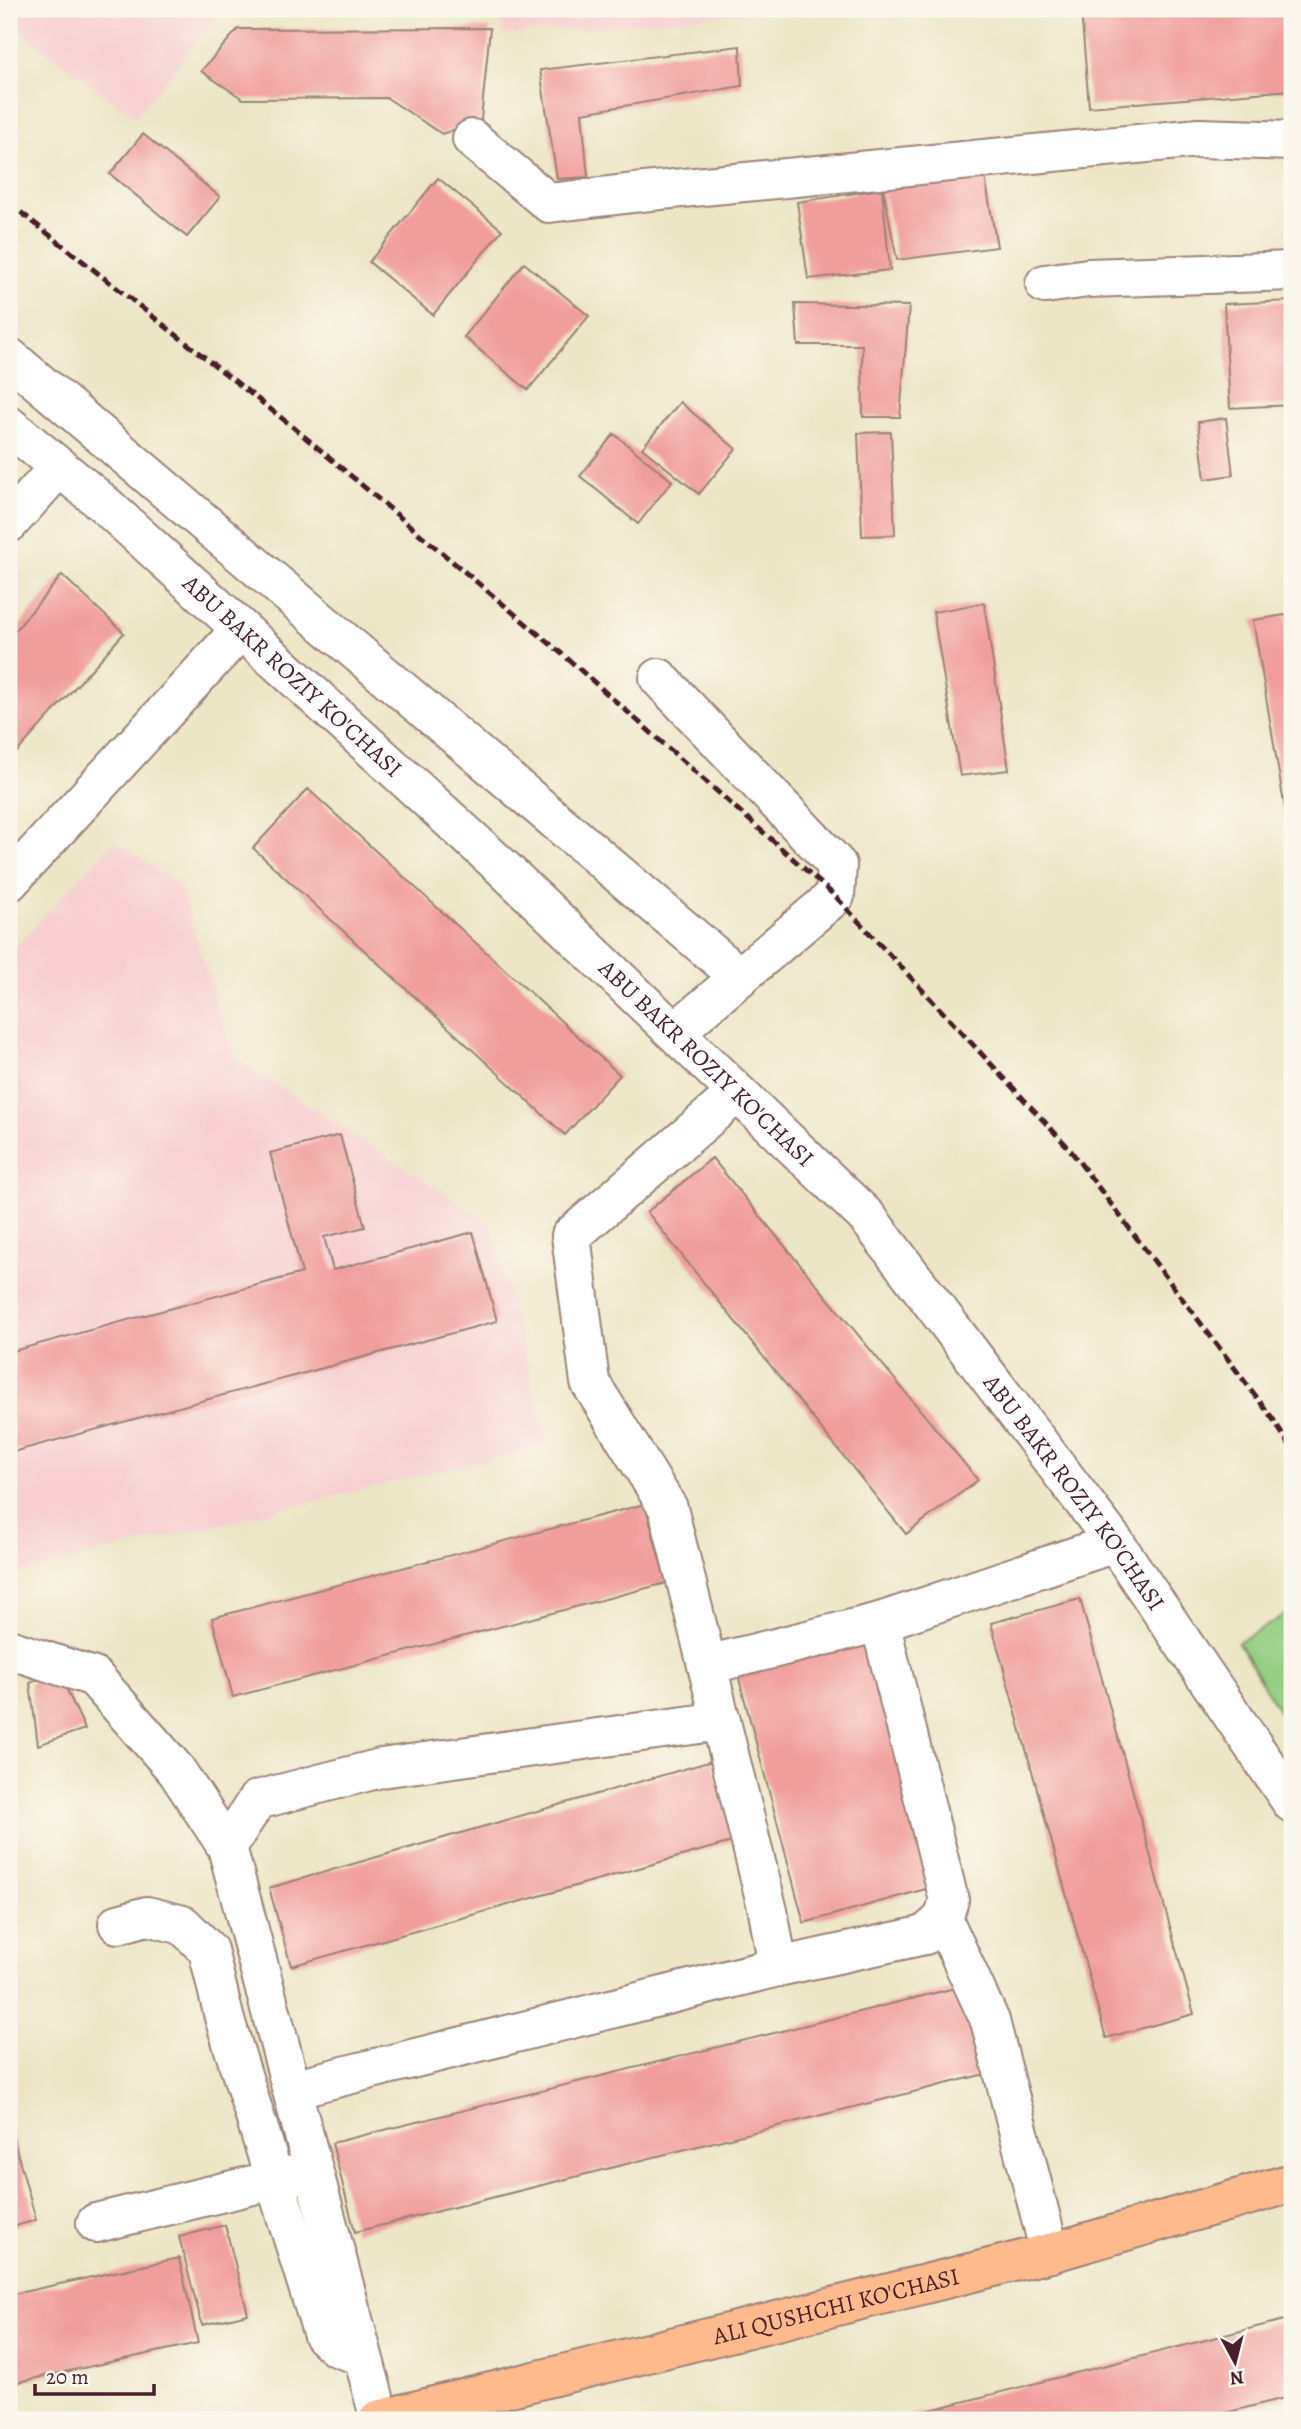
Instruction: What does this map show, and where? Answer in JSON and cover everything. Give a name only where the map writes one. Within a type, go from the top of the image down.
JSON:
[{"type":"main road","name":"ALI QUSHCHI KO'CHASI","points":[[379,2420],[463,2409],[1050,2253],[1292,2183]]},
{"type":"street","points":[[472,139],[549,204],[669,189],[1199,138],[1292,141]]},
{"type":"street","points":[[1045,284],[1088,278],[1292,271]]},
{"type":"street","points":[[9,356],[740,977]]},
{"type":"street","name":"ABU BAKR ROZIY KO'CHASI","points":[[9,426],[103,503],[503,868],[867,1217],[1115,1543],[1292,1803]]},
{"type":"street","points":[[9,523],[59,467]]},
{"type":"street","points":[[9,882],[241,629]]},
{"type":"street","points":[[659,678],[838,864],[835,896],[675,1032]]},
{"type":"street","points":[[737,1093],[571,1236],[590,1382],[668,1508],[768,1911],[778,1967]]},
{"type":"street","points":[[707,1665],[880,1622],[1115,1543]]},
{"type":"street","points":[[292,2089],[778,1967],[925,1936],[943,1919],[949,1900],[880,1622]]},
{"type":"street","points":[[9,1649],[94,1677],[176,1770],[227,1847],[379,2420]]},
{"type":"street","points":[[227,1847],[257,1800],[381,1768],[721,1721]]},
{"type":"street","points":[[118,1924],[147,1916],[183,1925],[208,1950],[224,2017],[323,2335],[336,2347],[362,2356]]},
{"type":"street","points":[[943,1919],[990,2021],[1050,2253]]},
{"type":"street","points":[[96,2223],[275,2181],[313,2169]]},
{"type":"shaded area","points":[[9,9],[223,9],[135,117],[9,23]]},
{"type":"shaded area","points":[[499,9],[788,9],[504,35]]},
{"type":"shaded area","points":[[115,840],[180,886],[234,1058],[491,1223],[548,1445],[9,1575],[9,954]]},
{"type":"green space","points":[[1292,1611],[1292,1734],[1238,1642]]},
{"type":"building","points":[[1081,9],[1292,9],[1292,90],[1089,107]]},
{"type":"building","points":[[490,28],[481,120],[442,134],[387,98],[243,99],[201,71],[238,29]]},
{"type":"building","points":[[740,46],[742,86],[582,113],[588,177],[557,179],[540,70]]},
{"type":"building","points":[[143,134],[220,197],[187,237],[110,174]]},
{"type":"building","points":[[984,171],[997,247],[897,260],[882,183]]},
{"type":"building","points":[[438,178],[502,230],[433,315],[369,262]]},
{"type":"building","points":[[882,189],[890,270],[808,279],[797,202]]},
{"type":"building","points":[[524,263],[589,316],[528,390],[464,337]]},
{"type":"building","points":[[1292,301],[1292,405],[1230,408],[1224,304]]},
{"type":"building","points":[[795,304],[909,306],[900,417],[863,417],[862,345],[798,345]]},
{"type":"building","points":[[680,402],[736,449],[699,494],[642,448]]},
{"type":"building","points":[[1226,418],[1233,475],[1205,479],[1198,422]]},
{"type":"building","points":[[891,432],[895,535],[862,536],[858,433]]},
{"type":"building","points":[[614,434],[672,481],[638,524],[580,476]]},
{"type":"building","points":[[62,575],[124,633],[9,761],[9,638]]},
{"type":"building","points":[[984,603],[1009,770],[960,776],[933,612]]},
{"type":"building","points":[[1286,615],[1292,651],[1291,845],[1253,620]]},
{"type":"building","points":[[308,789],[620,1075],[565,1135],[253,848]]},
{"type":"building","points":[[340,1135],[365,1227],[324,1237],[333,1270],[473,1232],[497,1321],[9,1453],[9,1352],[302,1273],[270,1153]]},
{"type":"building","points":[[712,1158],[978,1480],[906,1534],[647,1212]]},
{"type":"building","points":[[645,1504],[666,1583],[233,1697],[212,1618]]},
{"type":"building","points":[[1080,1599],[1194,2014],[1106,2038],[991,1623]]},
{"type":"building","points":[[863,1637],[940,1885],[804,1923],[738,1675]]},
{"type":"building","points":[[58,1671],[85,1729],[38,1745],[30,1683]]},
{"type":"building","points":[[712,1761],[735,1841],[291,1966],[269,1888]]},
{"type":"building","points":[[963,1986],[985,2074],[355,2232],[332,2143]]},
{"type":"building","points":[[9,2123],[36,2220],[9,2228]]},
{"type":"building","points":[[225,2225],[248,2314],[202,2325],[179,2237]]},
{"type":"building","points":[[179,2258],[198,2343],[9,2384],[9,2295]]},
{"type":"building","points":[[1292,2318],[1292,2396],[1198,2420],[891,2420]]},
{"type":"railway","points":[[9,203],[293,427],[568,659],[835,896],[1068,1147],[1273,1419],[1292,1449]]}]
